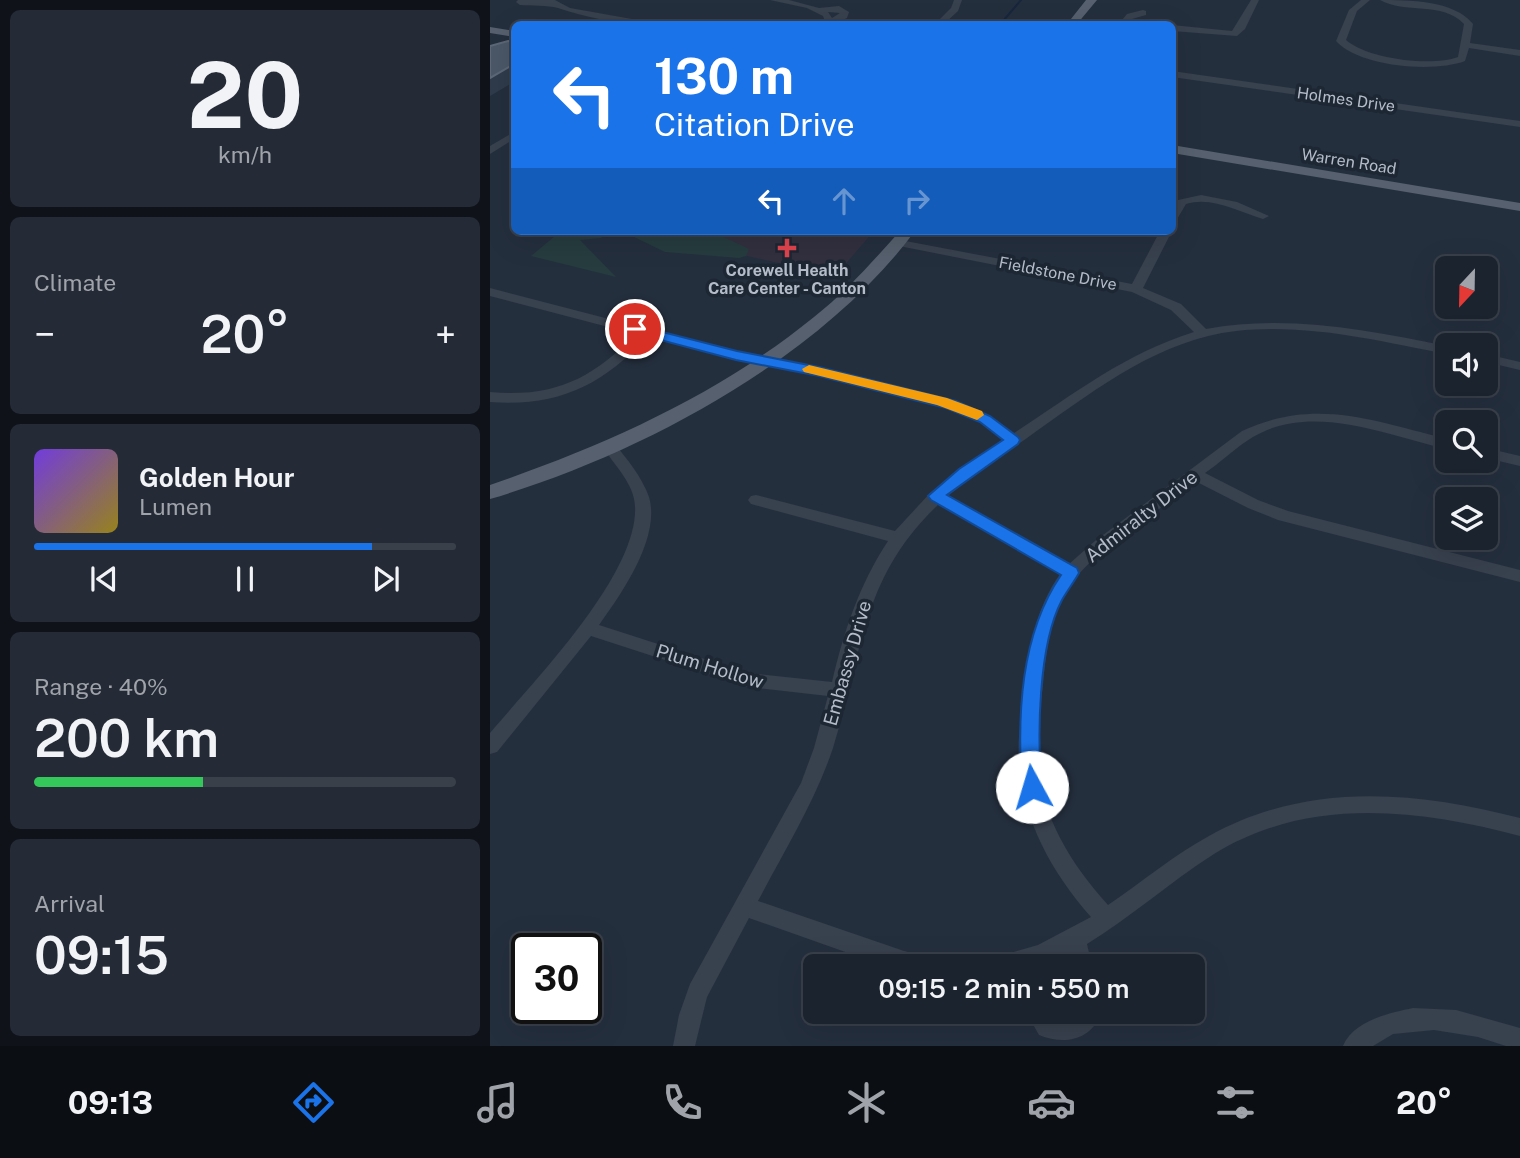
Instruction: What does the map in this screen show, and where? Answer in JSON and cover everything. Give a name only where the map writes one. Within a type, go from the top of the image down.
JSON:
[{"type":"main road","points":[[1074,21],[1091,0]]},
{"type":"main road","points":[[490,30],[511,34]]},
{"type":"main road","name":"Warren Road","points":[[1176,150],[1520,207]]},
{"type":"main road","points":[[490,492],[609,446],[691,406],[767,360],[842,303],[904,237]]},
{"type":"street","points":[[774,0],[820,10],[839,9],[845,12],[844,16],[834,21]]},
{"type":"street","points":[[943,21],[955,9],[958,0]]},
{"type":"street","points":[[1176,28],[1234,34],[1240,29],[1255,0]]},
{"type":"street","points":[[1366,0],[1353,10],[1338,48],[1440,65],[1449,69],[1466,69],[1462,59],[1468,20],[1453,12],[1384,0]]},
{"type":"street","points":[[521,1],[550,2],[642,21]]},
{"type":"street","points":[[820,10],[827,15],[829,21]]},
{"type":"street","points":[[1128,21],[1127,17],[1145,10],[1142,18],[1146,21]]},
{"type":"street","points":[[1466,45],[1520,53]]},
{"type":"street","name":"Holmes Drive","points":[[1176,75],[1520,124]]},
{"type":"street","points":[[494,148],[511,137]]},
{"type":"street","points":[[1176,212],[1182,202],[1195,198],[1232,205],[1262,216]]},
{"type":"street","points":[[1136,289],[1164,235]]},
{"type":"street","name":"Fieldstone Drive","points":[[904,237],[1136,289],[1176,307],[1203,333]]},
{"type":"street","points":[[490,292],[736,356],[767,360],[951,404],[985,419],[1013,440]]},
{"type":"street","name":"Embassy Drive","points":[[684,1046],[690,1014],[698,992],[814,774],[854,627],[866,593],[898,538],[936,496],[964,473],[1138,359],[1166,345],[1203,333],[1251,326],[1313,326],[1372,334],[1435,347]]},
{"type":"street","points":[[490,397],[532,397],[578,384],[606,370],[645,332]]},
{"type":"street","points":[[1498,361],[1520,366]]},
{"type":"street","name":"Admiralty Drive","points":[[1107,919],[1076,884],[1050,842],[1036,806],[1028,763],[1028,740],[1040,635],[1053,599],[1071,573],[1090,554],[1261,426],[1294,417],[1339,419],[1435,441]]},
{"type":"street","points":[[490,746],[586,628],[627,569],[639,545],[644,524],[643,504],[638,489],[609,446]]},
{"type":"street","points":[[1498,456],[1520,461]]},
{"type":"street","points":[[1194,474],[1253,504],[1284,516],[1520,576]]},
{"type":"street","points":[[936,496],[1071,573]]},
{"type":"street","points":[[756,500],[898,538]]},
{"type":"street","name":"Plum Hollow","points":[[586,628],[748,680],[838,690]]},
{"type":"street","points":[[1043,954],[1107,919],[1230,834],[1307,808],[1360,802],[1423,804],[1520,827]]},
{"type":"street","points":[[744,906],[881,954]]},
{"type":"street","points":[[1075,939],[1078,954]]},
{"type":"street","points":[[1354,1046],[1376,1030],[1415,1018],[1458,1021],[1520,1039]]},
{"type":"street","points":[[1045,1024],[1047,1027],[1072,1030],[1079,1024]]},
{"type":"shaded area","name":"Corewell Health Care Center - Canton","points":[[689,235],[871,235],[835,276],[682,241]]},
{"type":"green space","points":[[556,235],[604,235],[601,238],[580,240],[616,277],[531,256]]},
{"type":"green space","points":[[626,235],[719,235],[749,249],[746,256],[739,258],[665,252]]},
{"type":"building","points":[[511,42],[511,66],[490,78],[490,46]]},
{"type":"waterway","points":[[1003,21],[1021,0]]},
{"type":"slow traffic","points":[[809,369],[951,404],[977,415]]},
{"type":"place","name":"Corewell Health Care Center - Canton","points":[[787,248]]},
{"type":"route","points":[[635,329],[736,356],[819,371],[951,404],[985,419],[1013,440],[950,483],[936,496],[1071,573],[1053,599],[1040,635],[1028,740],[1032,787]]}]
